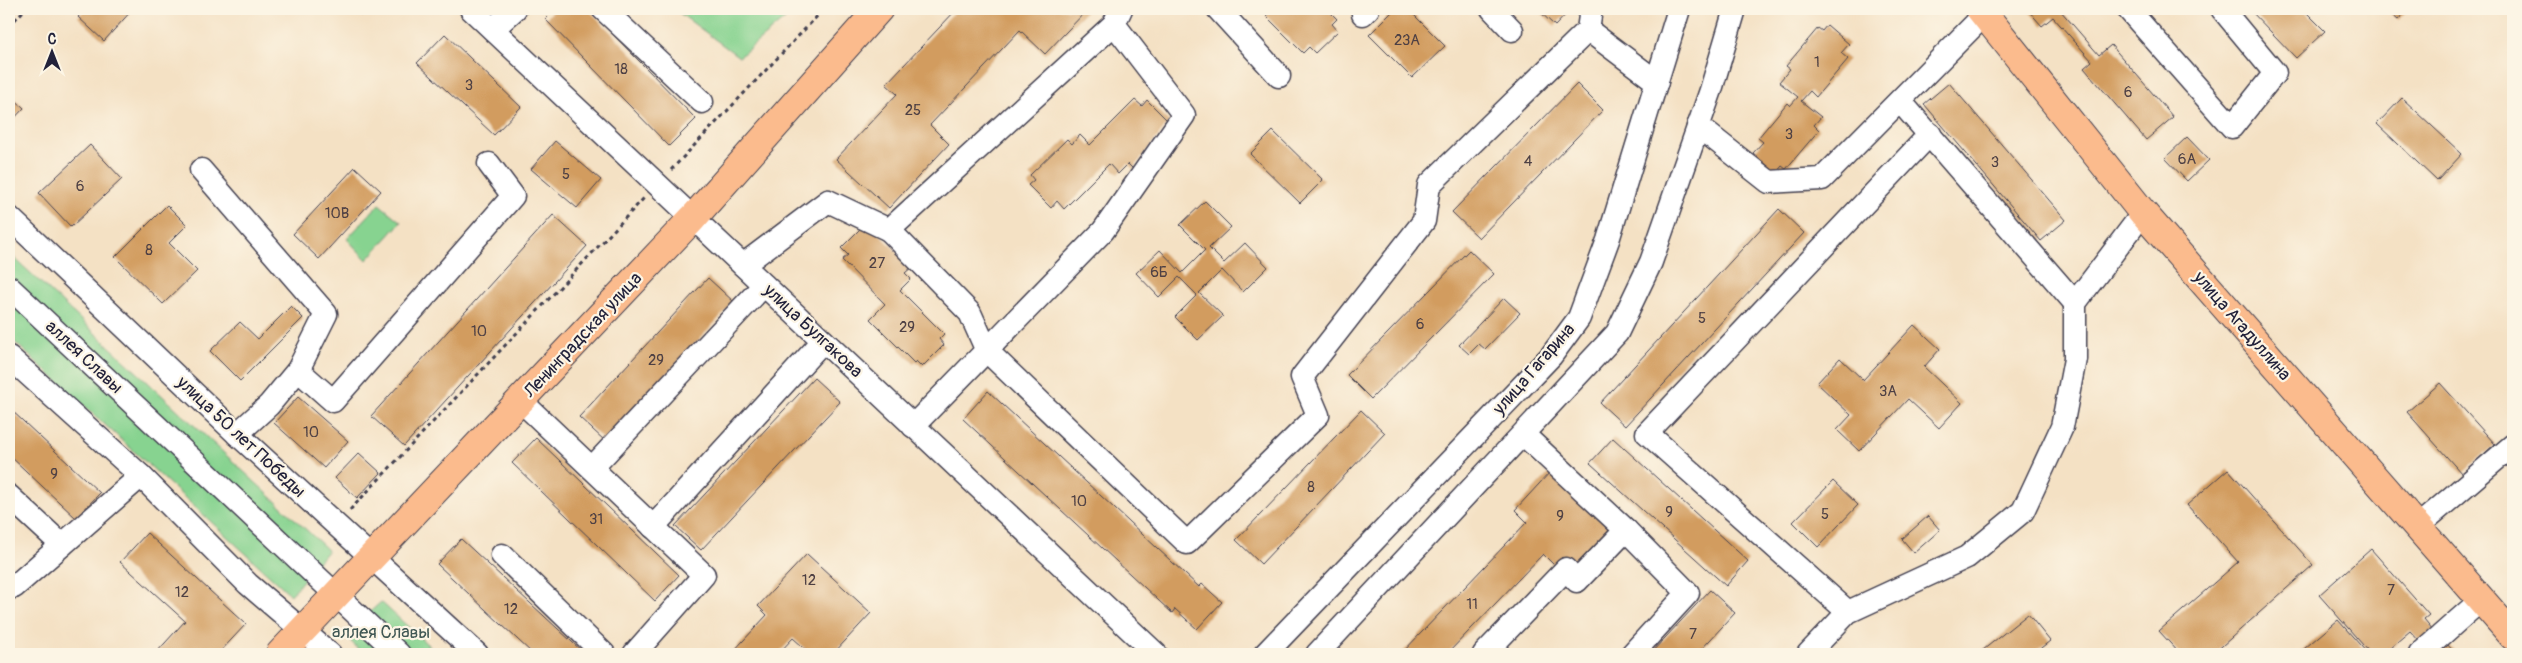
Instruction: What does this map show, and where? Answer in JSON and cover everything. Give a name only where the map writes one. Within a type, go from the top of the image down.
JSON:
[{"type":"main road","name":"Ленинградская улица","points":[[280,654],[693,218],[879,9]]},
{"type":"main road","name":"улица Агадуллина","points":[[1982,12],[2143,213],[2513,636]]},
{"type":"street","name":"улица Булгакова","points":[[471,9],[1156,654]]},
{"type":"street","points":[[493,29],[515,9]]},
{"type":"street","points":[[603,9],[702,102]]},
{"type":"street","points":[[1218,9],[1279,76]]},
{"type":"street","points":[[1492,9],[1512,30]]},
{"type":"street","name":"улица Гагарина","points":[[1265,654],[1551,356],[1579,318],[1608,240],[1679,9]]},
{"type":"street","name":"улица Гагарина","points":[[1317,654],[1524,435],[1617,333],[1651,262],[1698,126],[1735,9]]},
{"type":"street","points":[[2128,9],[2232,127],[2276,73],[2222,9]]},
{"type":"street","points":[[1698,126],[1769,182],[1822,179],[1900,101],[1982,12]]},
{"type":"street","points":[[889,230],[1117,16],[1184,115],[1103,231],[914,426]]},
{"type":"street","points":[[743,265],[828,201],[889,230],[970,313],[986,351],[1187,543],[1318,416],[1302,378],[1424,222],[1429,185],[1590,20],[1657,82]]},
{"type":"street","points":[[1900,101],[2075,303]]},
{"type":"street","points":[[1848,612],[1647,433],[1930,134]]},
{"type":"street","points":[[298,370],[333,401],[513,196],[489,164]]},
{"type":"street","points":[[201,170],[326,314],[298,370],[269,405],[237,434]]},
{"type":"street","points":[[1808,654],[1848,612],[1967,557],[2023,511],[2062,427],[2075,359],[2075,303],[2143,213]]},
{"type":"street","name":"улица 50 лет Победы","points":[[9,217],[237,434],[477,654]]},
{"type":"street","points":[[592,468],[764,285]]},
{"type":"street","name":"аллея Славы","points":[[9,287],[399,654]]},
{"type":"street","points":[[654,527],[823,341]]},
{"type":"street","points":[[9,356],[140,476],[248,584],[330,654]]},
{"type":"street","points":[[520,401],[704,575],[634,654]]},
{"type":"street","points":[[1524,435],[1626,530],[1688,593],[1632,654]]},
{"type":"street","points":[[2417,527],[2513,445]]},
{"type":"street","points":[[10,588],[140,476]]},
{"type":"street","points":[[9,496],[62,545]]},
{"type":"street","points":[[1484,654],[1566,569],[1577,581],[1626,530]]},
{"type":"street","points":[[502,555],[604,654]]},
{"type":"street","points":[[2420,654],[2482,600]]},
{"type":"path","points":[[9,26],[25,9]]},
{"type":"path","points":[[336,525],[824,9]]},
{"type":"green space","points":[[674,9],[797,9],[739,57]]},
{"type":"green space","points":[[379,204],[401,222],[367,260],[347,239]]},
{"type":"green space","points":[[9,253],[328,550],[291,595],[9,337]]},
{"type":"green space","name":"аллея Славы","points":[[381,602],[438,654],[364,654],[344,635]]},
{"type":"building","points":[[85,9],[133,9],[104,41],[78,17]]},
{"type":"building","points":[[354,9],[367,9],[361,15]]},
{"type":"building","points":[[555,9],[588,9],[696,119],[669,146],[545,19]]},
{"type":"building","points":[[957,9],[1088,9],[1045,54],[1020,30],[930,125],[949,144],[889,208],[836,159],[897,94],[886,84]]},
{"type":"building","points":[[1268,9],[1327,9],[1337,19],[1332,24],[1338,31],[1315,53],[1309,47],[1303,53],[1266,16],[1271,11]]},
{"type":"building","points":[[1395,9],[1408,9],[1445,46],[1412,78],[1369,35]]},
{"type":"building","points":[[1537,9],[1571,9],[1555,26]]},
{"type":"building","points":[[2027,9],[2062,9],[2060,10],[2099,55],[2111,45],[2173,117],[2146,140],[2084,68],[2092,61],[2053,17],[2042,26]]},
{"type":"building","points":[[2249,9],[2303,9],[2325,31],[2296,58]]},
{"type":"building","points":[[2385,9],[2408,9],[2398,20]]},
{"type":"building","points":[[1827,25],[1849,44],[1841,53],[1848,59],[1816,97],[1810,91],[1801,101],[1821,117],[1814,125],[1819,130],[1786,169],[1782,166],[1776,173],[1753,153],[1763,142],[1758,138],[1787,103],[1790,106],[1798,97],[1779,82],[1790,69],[1786,66],[1818,28],[1822,31]]},
{"type":"building","points":[[445,34],[521,107],[494,135],[417,63]]},
{"type":"building","points":[[1949,83],[2066,220],[2041,241],[1924,104]]},
{"type":"building","points":[[1577,84],[1603,110],[1479,238],[1452,212]]},
{"type":"building","points":[[9,94],[24,108],[9,124]]},
{"type":"building","points":[[2402,98],[2462,154],[2437,181],[2377,124]]},
{"type":"building","points":[[1135,100],[1142,106],[1147,100],[1169,122],[1133,169],[1128,164],[1118,174],[1109,164],[1064,209],[1057,201],[1051,208],[1028,185],[1034,180],[1030,175],[1067,139],[1072,144],[1080,135],[1090,145]]},
{"type":"building","points":[[1273,131],[1323,180],[1300,203],[1250,154]]},
{"type":"building","points":[[2187,137],[2209,160],[2187,181],[2165,158]]},
{"type":"building","points":[[555,141],[601,180],[577,208],[531,169]]},
{"type":"building","points":[[90,145],[122,179],[71,227],[39,193]]},
{"type":"building","points":[[355,167],[381,191],[319,259],[293,234]]},
{"type":"building","points":[[1205,201],[1231,227],[1209,248],[1224,263],[1245,243],[1268,267],[1243,292],[1222,270],[1199,293],[1223,316],[1198,340],[1175,317],[1197,295],[1179,277],[1159,297],[1136,273],[1160,250],[1182,273],[1205,250],[1180,225]]},
{"type":"building","points":[[167,205],[187,225],[169,243],[197,271],[163,304],[115,257]]},
{"type":"building","points":[[1779,209],[1804,233],[1625,426],[1600,403]]},
{"type":"building","points":[[553,215],[587,246],[404,446],[371,416]]},
{"type":"building","points":[[862,227],[873,227],[912,267],[905,273],[911,279],[900,290],[944,334],[939,339],[944,345],[922,367],[916,361],[914,363],[870,319],[885,304],[842,260],[848,255],[841,248]]},
{"type":"building","points":[[1469,250],[1494,274],[1371,399],[1347,375]]},
{"type":"building","points":[[708,278],[734,302],[605,441],[579,417]]},
{"type":"building","points":[[1504,298],[1520,313],[1485,349],[1479,344],[1469,354],[1459,345]]},
{"type":"building","points":[[291,306],[303,318],[240,381],[210,351],[240,322],[258,339]]},
{"type":"building","points":[[1914,325],[1940,349],[1924,367],[1962,403],[1939,428],[1908,399],[1859,451],[1837,430],[1851,415],[1817,383],[1840,358],[1863,380]]},
{"type":"building","points":[[814,378],[840,402],[701,550],[675,526]]},
{"type":"building","points":[[2440,383],[2495,444],[2462,474],[2407,412]]},
{"type":"building","points":[[988,391],[1199,587],[1202,584],[1222,602],[1197,629],[1175,609],[1172,613],[963,419]]},
{"type":"building","points":[[298,397],[348,441],[324,468],[274,423]]},
{"type":"building","points":[[9,408],[100,493],[76,518],[9,455]]},
{"type":"building","points":[[1361,410],[1385,433],[1261,564],[1236,540]]},
{"type":"building","points":[[536,438],[679,575],[655,601],[512,463]]},
{"type":"building","points":[[1613,438],[1748,561],[1726,586],[1590,463]]},
{"type":"building","points":[[359,453],[381,473],[357,498],[335,478]]},
{"type":"building","points":[[2228,469],[2313,565],[2213,654],[2180,654],[2159,631],[2238,562],[2187,505]]},
{"type":"building","points":[[1551,471],[1612,528],[1575,568],[1562,557],[1554,565],[1543,554],[1447,654],[1401,654],[1527,522],[1515,510]]},
{"type":"building","points":[[1833,481],[1858,505],[1818,547],[1793,522]]},
{"type":"building","points":[[1928,516],[1940,530],[1914,553],[1902,539]]},
{"type":"building","points":[[147,533],[246,624],[218,654],[155,654],[185,621],[120,562]]},
{"type":"building","points":[[461,539],[585,654],[533,654],[437,564]]},
{"type":"building","points":[[2371,549],[2429,615],[2424,619],[2433,630],[2420,642],[2410,631],[2383,654],[2371,654],[2319,595]]},
{"type":"building","points":[[807,554],[871,613],[833,654],[811,654],[793,638],[778,654],[731,654],[767,615],[758,606]]},
{"type":"building","points":[[1710,590],[1735,613],[1697,654],[1650,654]]},
{"type":"building","points":[[2028,614],[2050,641],[2033,654],[1978,654]]},
{"type":"building","points":[[2338,620],[2368,654],[2298,654]]},
{"type":"building","points":[[2446,643],[2456,654],[2433,654]]}]
